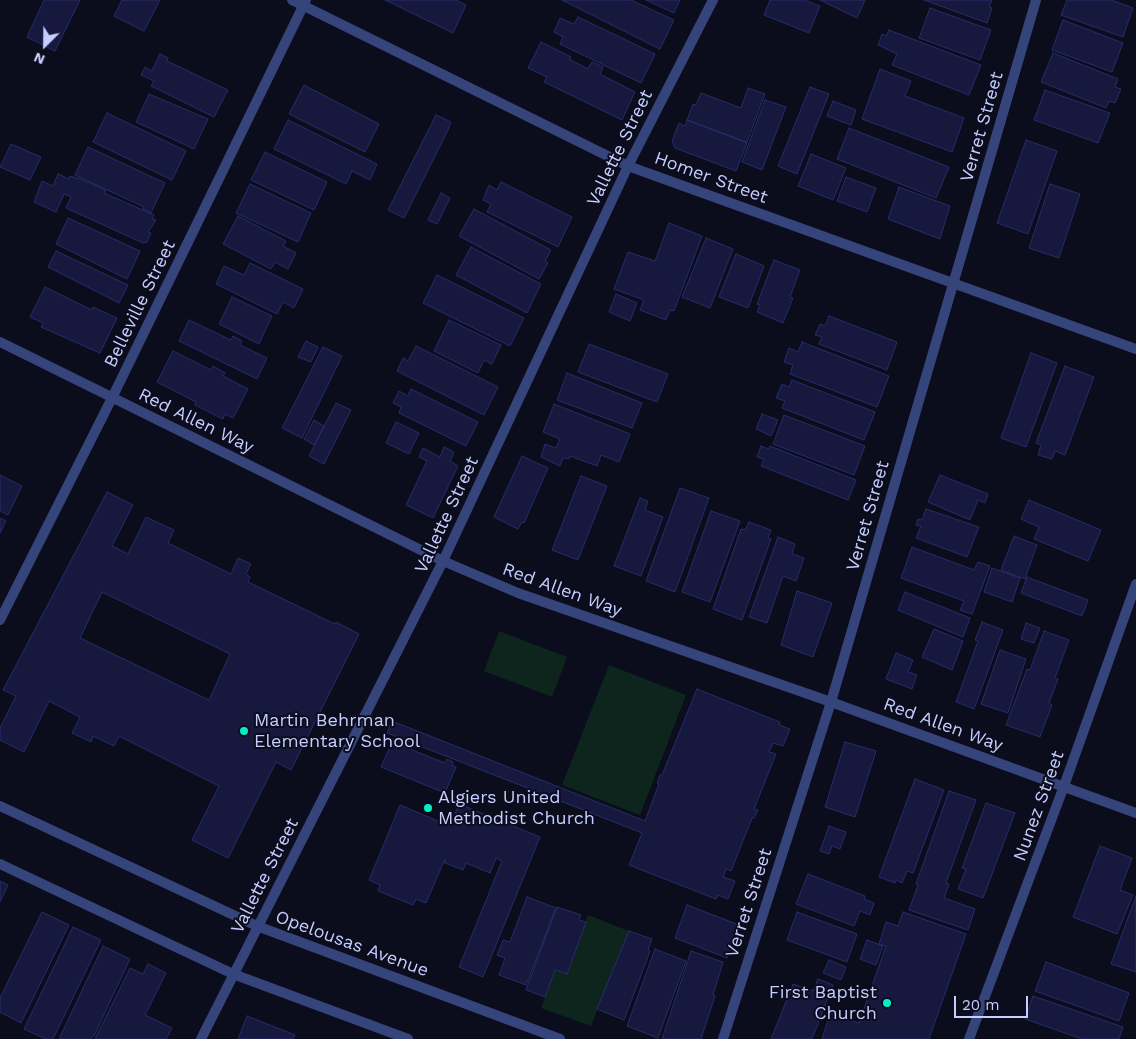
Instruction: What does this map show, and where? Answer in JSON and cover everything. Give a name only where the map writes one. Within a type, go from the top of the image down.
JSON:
[{"type":"street","name":"Homer Street","points":[[292,0],[305,3],[628,166],[953,282],[1136,350]]},
{"type":"street","name":"Vallette Street","points":[[201,1039],[443,562],[628,166],[713,0]]},
{"type":"street","name":"Verret Street","points":[[722,1039],[832,702],[1036,0]]},
{"type":"street","name":"Belleville Street","points":[[0,620],[112,398],[305,3]]},
{"type":"street","name":"Red Allen Way","points":[[0,342],[443,562],[518,593],[832,702],[1136,813]]},
{"type":"street","name":"Nunez Street","points":[[969,1039],[1064,786],[1136,584]]},
{"type":"street","name":"Opelousas Avenue","points":[[0,806],[257,926],[560,1039]]},
{"type":"street","points":[[0,864],[234,974],[408,1039]]},
{"type":"green space","points":[[499,631],[567,657],[552,697],[484,671]]},
{"type":"green space","points":[[609,665],[686,695],[640,815],[562,785]]},
{"type":"green space","points":[[588,915],[629,931],[591,1026],[541,1008],[555,970],[567,974]]},
{"type":"building","points":[[44,0],[80,0],[55,51],[27,37]]},
{"type":"building","points":[[122,0],[160,0],[144,31],[114,16]]},
{"type":"building","points":[[385,0],[456,0],[466,5],[453,33]]},
{"type":"building","points":[[562,0],[631,0],[674,20],[660,49]]},
{"type":"building","points":[[646,0],[680,0],[674,13]]},
{"type":"building","points":[[770,0],[804,0],[820,6],[809,33],[764,15]]},
{"type":"building","points":[[820,0],[865,0],[857,18]]},
{"type":"building","points":[[924,0],[992,0],[989,7],[992,8],[987,23]]},
{"type":"building","points":[[1067,0],[1111,0],[1133,8],[1123,37],[1061,15]]},
{"type":"building","points":[[930,8],[991,30],[980,60],[919,38]]},
{"type":"building","points":[[578,17],[655,54],[641,83],[560,44],[563,37],[554,32],[560,18],[574,24]]},
{"type":"building","points":[[1063,20],[1123,43],[1112,72],[1052,50]]},
{"type":"building","points":[[889,30],[981,65],[969,95],[892,65],[897,54],[878,45],[882,34],[886,36]]},
{"type":"building","points":[[541,42],[571,57],[569,59],[588,69],[592,62],[603,67],[600,74],[635,92],[622,120],[544,82],[547,77],[528,68]]},
{"type":"building","points":[[1053,53],[1118,79],[1115,87],[1121,89],[1115,103],[1109,101],[1106,108],[1041,82]]},
{"type":"building","points":[[160,54],[168,58],[167,61],[228,90],[214,117],[151,86],[154,81],[141,75],[145,67],[152,71]]},
{"type":"building","points":[[880,69],[911,81],[905,96],[964,118],[952,152],[862,119]]},
{"type":"building","points":[[304,85],[379,124],[365,152],[289,114]]},
{"type":"building","points":[[810,87],[829,94],[797,174],[778,166]]},
{"type":"building","points":[[748,88],[765,94],[747,142],[687,120],[693,104],[696,105],[701,93],[741,108]]},
{"type":"building","points":[[1045,90],[1110,113],[1098,143],[1034,120]]},
{"type":"building","points":[[149,94],[208,119],[194,149],[136,122]]},
{"type":"building","points":[[765,100],[786,107],[762,170],[742,162]]},
{"type":"building","points":[[833,101],[856,110],[851,125],[827,116]]},
{"type":"building","points":[[107,113],[186,151],[172,180],[93,142]]},
{"type":"building","points":[[436,115],[451,122],[404,218],[388,210]]},
{"type":"building","points":[[288,120],[377,164],[370,180],[352,171],[346,184],[274,149]]},
{"type":"building","points":[[687,120],[747,143],[736,171],[675,148],[672,141],[679,123],[685,126]]},
{"type":"building","points":[[849,128],[949,167],[936,198],[837,159]]},
{"type":"building","points":[[1026,140],[1057,151],[1028,234],[997,223]]},
{"type":"building","points":[[11,144],[41,157],[30,180],[0,167]]},
{"type":"building","points":[[88,147],[165,183],[151,213],[143,209],[144,207],[75,175]]},
{"type":"building","points":[[265,152],[327,182],[314,210],[251,180]]},
{"type":"building","points":[[811,154],[846,168],[833,200],[798,186]]},
{"type":"building","points":[[58,174],[69,179],[70,176],[80,179],[106,190],[104,193],[154,215],[152,219],[156,220],[148,232],[151,233],[147,242],[143,243],[66,208],[71,197],[64,194],[56,212],[34,202],[42,181],[53,186]]},
{"type":"building","points":[[846,177],[876,188],[867,212],[837,201]]},
{"type":"building","points":[[501,182],[572,217],[558,247],[487,212],[491,204],[483,200],[489,185],[497,190]]},
{"type":"building","points":[[250,184],[311,213],[298,242],[236,213]]},
{"type":"building","points":[[1050,184],[1080,194],[1059,258],[1029,248]]},
{"type":"building","points":[[899,187],[950,206],[940,239],[888,219]]},
{"type":"building","points":[[441,193],[450,198],[437,224],[428,220]]},
{"type":"building","points":[[474,209],[551,250],[545,261],[548,263],[539,279],[459,236]]},
{"type":"building","points":[[238,216],[286,241],[283,246],[296,253],[288,269],[275,262],[271,269],[223,244]]},
{"type":"building","points":[[68,218],[140,251],[127,279],[56,244]]},
{"type":"building","points":[[669,223],[702,236],[674,311],[670,310],[666,320],[640,310],[644,300],[614,289],[628,252],[655,261]]},
{"type":"building","points":[[706,238],[733,249],[710,308],[682,297]]},
{"type":"building","points":[[471,247],[541,284],[527,313],[456,275]]},
{"type":"building","points":[[56,251],[128,285],[119,303],[48,267]]},
{"type":"building","points":[[736,254],[764,266],[748,308],[719,297]]},
{"type":"building","points":[[774,260],[800,270],[790,297],[793,298],[783,323],[757,312],[760,305],[757,304]]},
{"type":"building","points":[[250,263],[303,289],[294,308],[283,302],[277,314],[216,284],[224,266],[244,275]]},
{"type":"building","points":[[437,275],[524,318],[510,346],[423,303]]},
{"type":"building","points":[[45,287],[92,310],[93,307],[117,318],[100,353],[41,327],[43,323],[30,317]]},
{"type":"building","points":[[616,294],[637,303],[630,321],[609,312]]},
{"type":"building","points":[[232,297],[272,316],[259,344],[219,324]]},
{"type":"building","points":[[829,316],[897,342],[887,370],[819,344],[822,337],[815,335],[820,324],[825,326]]},
{"type":"building","points":[[189,320],[231,340],[233,336],[242,341],[240,345],[267,358],[257,379],[179,341]]},
{"type":"building","points":[[449,320],[501,345],[492,364],[484,360],[478,373],[434,351]]},
{"type":"building","points":[[306,341],[318,347],[311,362],[298,357]]},
{"type":"building","points":[[802,342],[889,376],[877,407],[790,374],[793,365],[784,362],[789,348],[798,352]]},
{"type":"building","points":[[589,344],[668,374],[657,402],[578,372]]},
{"type":"building","points":[[416,346],[498,387],[484,415],[397,371],[403,358],[408,361]]},
{"type":"building","points":[[323,347],[342,356],[302,438],[282,428]]},
{"type":"building","points":[[173,351],[211,370],[213,366],[225,373],[223,376],[248,389],[233,418],[225,414],[223,419],[195,405],[196,402],[157,382]]},
{"type":"building","points":[[1031,353],[1057,363],[1026,447],[1001,438]]},
{"type":"building","points":[[1065,366],[1094,377],[1065,455],[1055,451],[1052,459],[1038,455],[1041,445],[1036,443]]},
{"type":"building","points":[[567,373],[642,403],[632,428],[557,400]]},
{"type":"building","points":[[792,380],[875,412],[864,440],[782,408],[785,401],[776,398],[782,384],[789,387]]},
{"type":"building","points":[[411,389],[478,422],[466,446],[399,413],[401,407],[393,403],[399,391],[408,396]]},
{"type":"building","points":[[336,403],[351,410],[324,464],[309,456]]},
{"type":"building","points":[[554,404],[630,434],[619,462],[601,455],[597,466],[570,456],[569,459],[563,458],[560,466],[541,457],[545,444],[556,448],[560,439],[543,432]]},
{"type":"building","points":[[762,414],[778,420],[771,436],[756,429]]},
{"type":"building","points":[[784,415],[865,446],[854,475],[773,444]]},
{"type":"building","points":[[314,420],[324,426],[314,445],[304,439]]},
{"type":"building","points":[[396,422],[419,433],[409,454],[386,443]]},
{"type":"building","points":[[761,446],[769,449],[770,446],[856,480],[848,500],[761,466],[764,459],[757,457]]},
{"type":"building","points":[[444,447],[454,452],[450,461],[458,466],[433,518],[406,505],[427,461],[419,457],[423,448],[440,457]]},
{"type":"building","points":[[522,456],[548,468],[524,523],[522,522],[518,529],[494,517]]},
{"type":"building","points":[[0,475],[22,486],[8,515],[0,511]]},
{"type":"building","points":[[940,475],[988,494],[985,503],[978,500],[970,520],[928,502]]},
{"type":"building","points":[[581,476],[607,486],[578,560],[552,550]]},
{"type":"building","points":[[680,488],[709,498],[675,592],[646,581]]},
{"type":"building","points":[[107,492],[133,505],[112,546],[128,554],[146,517],[174,530],[168,543],[231,574],[238,558],[251,564],[246,574],[250,577],[248,582],[359,634],[291,770],[276,762],[228,858],[192,840],[219,786],[119,736],[114,746],[93,736],[91,742],[72,733],[80,717],[49,701],[24,752],[0,740],[0,728],[16,696],[3,690]],"holes":[[[102,592],[230,654],[209,700],[80,638]]]},
{"type":"building","points":[[640,498],[648,501],[645,510],[663,517],[641,576],[614,566]]},
{"type":"building","points":[[1029,500],[1101,530],[1088,561],[1034,539],[1039,527],[1021,519]]},
{"type":"building","points":[[926,509],[979,527],[967,557],[916,538],[921,526],[916,525],[918,519],[922,520]]},
{"type":"building","points":[[711,511],[740,521],[710,602],[682,592]]},
{"type":"building","points":[[0,518],[6,521],[0,533]]},
{"type":"building","points":[[749,522],[771,530],[768,538],[771,539],[742,620],[713,609],[741,529],[745,530]]},
{"type":"building","points":[[1014,536],[1037,545],[1025,579],[1001,570]]},
{"type":"building","points":[[778,537],[795,544],[792,554],[804,558],[796,581],[783,576],[767,623],[749,617]]},
{"type":"building","points":[[912,547],[974,570],[978,562],[990,566],[972,614],[960,610],[964,601],[901,578]]},
{"type":"building","points":[[992,568],[1020,578],[1012,602],[984,592]]},
{"type":"building","points":[[1027,577],[1088,600],[1082,616],[1021,593]]},
{"type":"building","points":[[797,591],[832,603],[813,657],[781,645]]},
{"type":"building","points":[[905,592],[970,618],[963,637],[898,610]]},
{"type":"building","points":[[982,622],[1003,630],[974,709],[956,702],[978,641],[975,640]]},
{"type":"building","points":[[1026,623],[1040,628],[1034,643],[1021,639]]},
{"type":"building","points":[[934,629],[963,641],[952,670],[922,657]]},
{"type":"building","points":[[1044,631],[1069,640],[1055,678],[1058,679],[1049,703],[1052,705],[1040,737],[1006,725],[1027,669],[1030,670]]},
{"type":"building","points":[[1000,650],[1026,659],[1008,713],[981,704]]},
{"type":"building","points":[[896,653],[913,660],[908,672],[917,675],[912,689],[886,679]]},
{"type":"building","points":[[697,689],[780,722],[779,725],[790,729],[783,746],[773,743],[769,752],[776,754],[754,809],[758,810],[754,818],[752,818],[731,871],[726,869],[723,877],[735,881],[728,899],[718,895],[716,899],[629,865],[642,833],[387,733],[392,721],[645,821],[659,784],[657,783],[660,775],[662,775]]},
{"type":"building","points":[[392,742],[445,763],[447,759],[453,762],[452,766],[456,767],[445,793],[381,767]]},
{"type":"building","points":[[845,742],[876,751],[855,817],[825,807]]},
{"type":"building","points":[[915,779],[944,790],[913,873],[907,871],[902,883],[896,880],[895,883],[879,877]]},
{"type":"building","points":[[949,791],[976,800],[946,883],[949,884],[944,898],[975,909],[968,930],[909,910],[918,885],[916,884]]},
{"type":"building","points":[[986,803],[1015,813],[983,898],[958,889],[966,869],[962,868]]},
{"type":"building","points":[[459,804],[540,837],[483,977],[459,967],[502,861],[496,858],[490,873],[466,863],[463,870],[445,863],[445,859],[426,903],[416,899],[413,905],[378,891],[380,885],[369,880],[400,805],[450,826]]},
{"type":"building","points":[[829,826],[846,832],[840,849],[832,846],[829,854],[820,851]]},
{"type":"building","points":[[1100,846],[1132,858],[1120,890],[1133,895],[1117,934],[1073,917]]},
{"type":"building","points":[[808,874],[865,896],[864,899],[874,903],[870,915],[860,911],[854,926],[796,904]]},
{"type":"building","points":[[0,881],[8,885],[0,902]]},
{"type":"building","points":[[1136,896],[1136,972],[1111,964]]},
{"type":"building","points":[[527,897],[556,908],[526,985],[499,975],[505,958],[497,955],[503,940],[510,942]]},
{"type":"building","points":[[687,905],[739,925],[727,958],[675,938]]},
{"type":"building","points":[[557,907],[581,915],[579,920],[586,922],[567,974],[555,970],[545,997],[526,990]]},
{"type":"building","points":[[42,912],[69,925],[21,1023],[0,1012],[0,998]]},
{"type":"building","points":[[797,912],[857,934],[847,962],[787,940]]},
{"type":"building","points":[[903,912],[966,934],[929,1039],[822,1039],[830,1014],[859,1023],[886,946],[879,944],[886,922],[898,926]]},
{"type":"building","points":[[73,927],[101,940],[53,1039],[45,1039],[24,1029]]},
{"type":"building","points":[[629,931],[652,939],[648,950],[650,951],[624,1020],[597,1009]]},
{"type":"building","points":[[867,940],[883,946],[876,965],[860,959]]},
{"type":"building","points":[[103,946],[130,959],[94,1036],[90,1039],[59,1039]]},
{"type":"building","points":[[655,949],[686,961],[658,1038],[627,1026]]},
{"type":"building","points":[[691,951],[723,962],[713,995],[715,996],[701,1039],[662,1039]]},
{"type":"building","points":[[829,960],[846,967],[841,980],[823,973]]},
{"type":"building","points":[[1046,962],[1129,993],[1119,1021],[1035,991]]},
{"type":"building","points":[[148,964],[166,973],[145,1015],[172,1028],[166,1039],[95,1039],[130,968],[143,974]]},
{"type":"building","points":[[818,979],[833,985],[812,1039],[771,1039],[793,984],[813,991]]},
{"type":"building","points":[[1033,996],[1123,1027],[1119,1039],[1082,1039],[1025,1019]]},
{"type":"building","points":[[247,1016],[295,1035],[293,1039],[238,1039]]},
{"type":"place","name":"Martin Behrman Elementary School","points":[[244,731]]},
{"type":"place","name":"Algiers United Methodist Church","points":[[428,808]]},
{"type":"place","name":"First Baptist Church","points":[[887,1003]]}]
